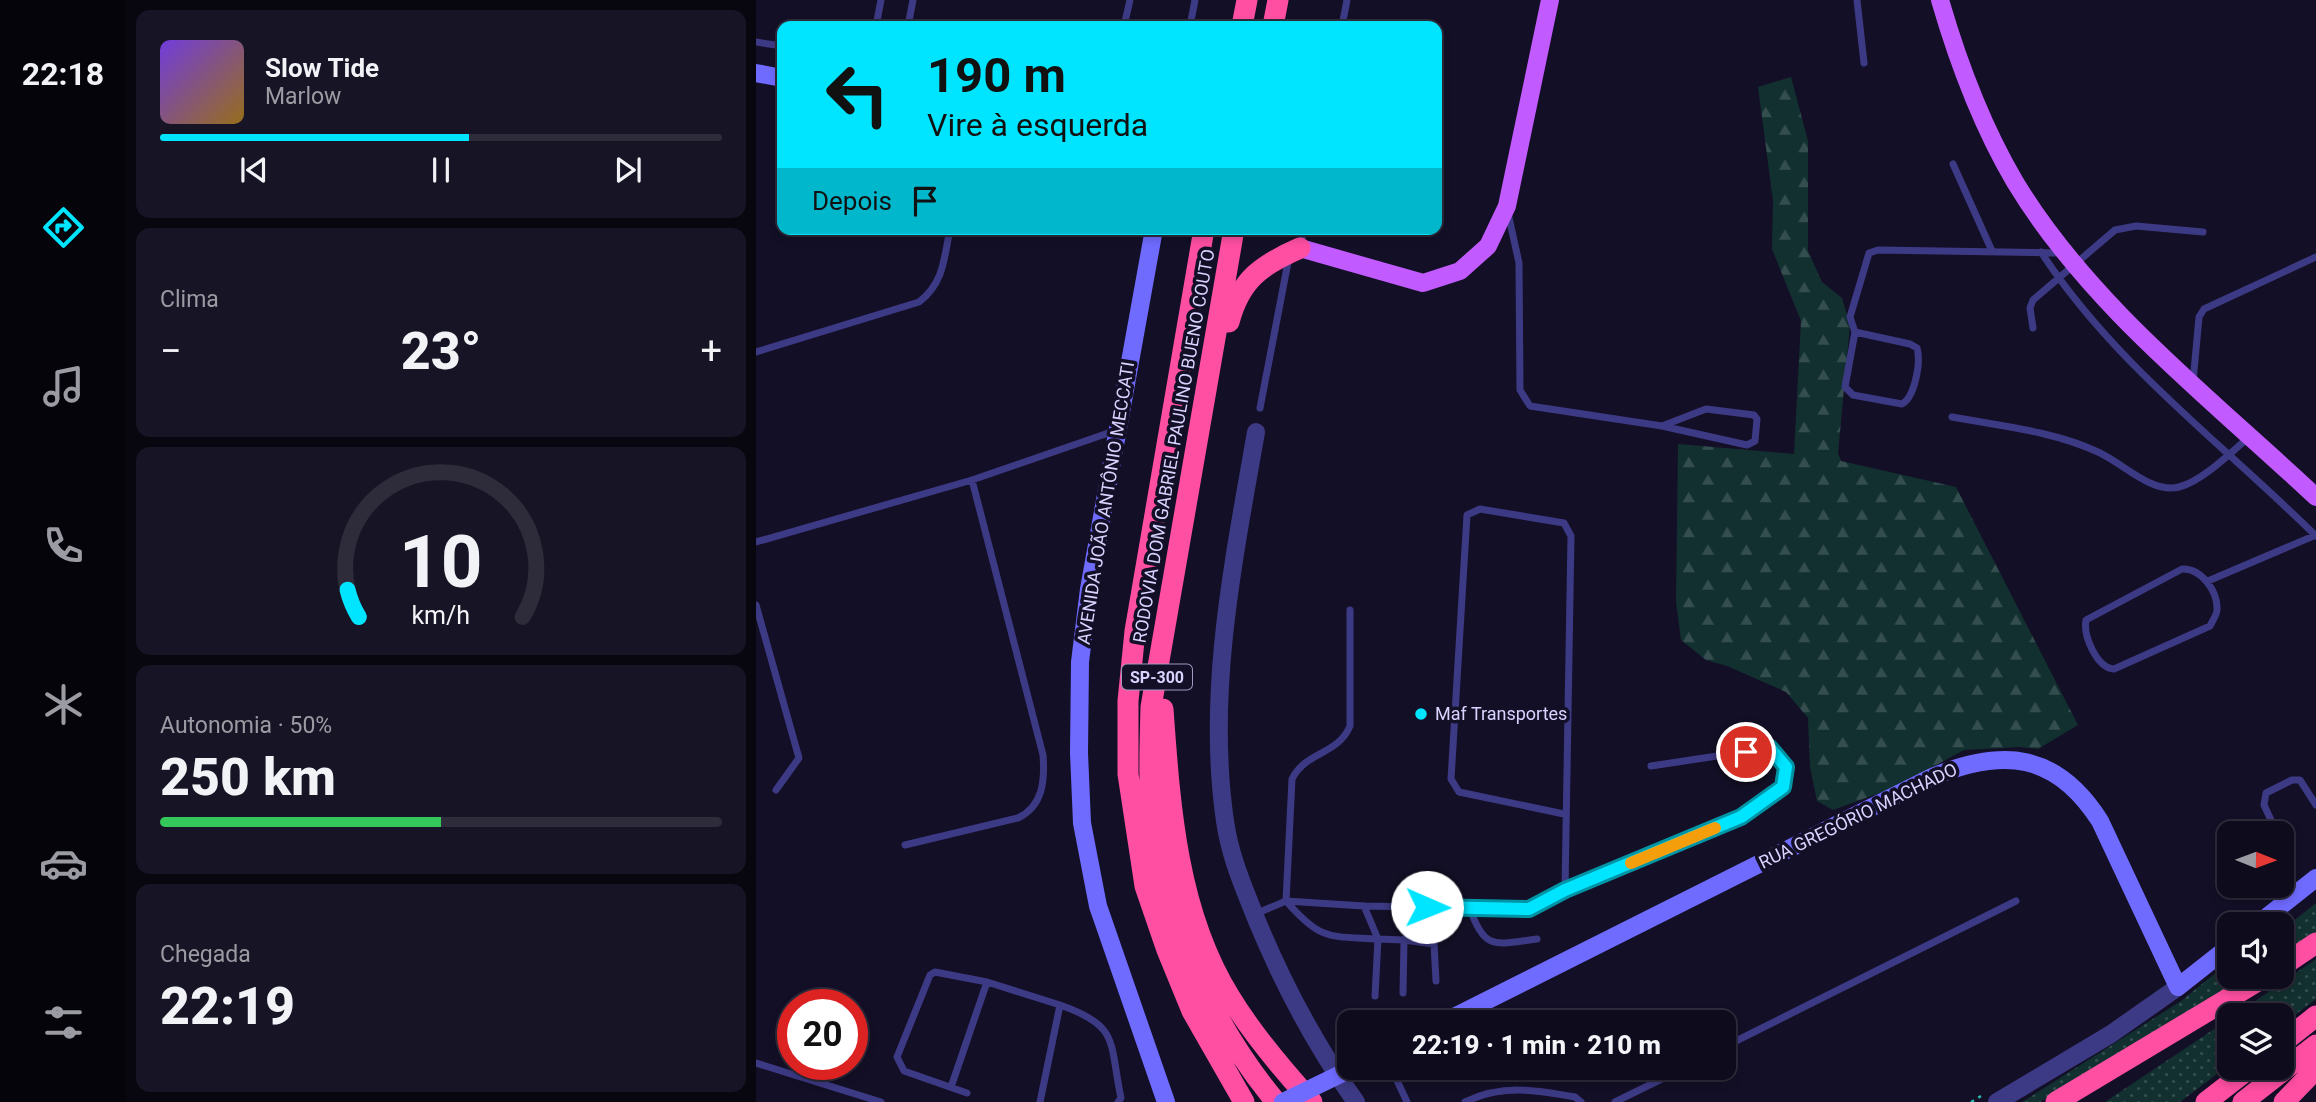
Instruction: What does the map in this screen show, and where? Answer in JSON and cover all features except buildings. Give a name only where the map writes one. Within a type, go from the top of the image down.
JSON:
[{"type":"highway","points":[[1243,21],[1247,0]]},
{"type":"highway","points":[[1274,21],[1278,0]]},
{"type":"highway","name":"RODOVIA DOM GABRIEL PAULINO BUENO COUTO","points":[[1203,235],[1135,631],[1128,701],[1128,774],[1144,886],[1192,1011],[1244,1102]]},
{"type":"highway","name":"RODOVIA DOM GABRIEL PAULINO BUENO COUTO","points":[[1233,235],[1151,707],[1149,775],[1154,831],[1166,884],[1184,943],[1212,1007],[1256,1078],[1276,1102]]},
{"type":"highway","points":[[1197,432],[1236,296],[1256,274],[1298,244]]},
{"type":"highway","points":[[1164,642],[1163,708],[1168,790],[1175,841],[1203,940],[1228,996],[1269,1054],[1312,1102]]},
{"type":"highway","points":[[2294,958],[2316,943]]},
{"type":"highway","points":[[2086,1102],[2247,989]]},
{"type":"highway","points":[[2056,1102],[2229,1001]]},
{"type":"highway","points":[[2294,1033],[2316,1016]]},
{"type":"highway","points":[[2243,1102],[2316,1045]]},
{"type":"highway","points":[[2284,1102],[2316,1069]]},
{"type":"highway","points":[[2206,1102],[2234,1080]]},
{"type":"main road","points":[[1298,244],[1423,283],[1460,271],[1488,246],[1507,206],[1550,0]]},
{"type":"main road","points":[[1940,0],[1979,110],[2015,182],[2072,258],[2112,307],[2316,497]]},
{"type":"main road","points":[[756,73],[777,77]]},
{"type":"main road","name":"AVENIDA JOÃO ANTÔNIO MECCATI","points":[[1153,235],[1089,589],[1080,662],[1079,752],[1082,823],[1098,906],[1166,1102]]},
{"type":"main road","name":"RUA GREGÓRIO MACHADO","points":[[1468,1010],[1932,777],[1969,762],[1995,758],[2018,760],[2042,768],[2064,779],[2085,797],[2100,821],[2178,987]]},
{"type":"main road","points":[[2273,912],[2316,878]]},
{"type":"main road","points":[[2178,987],[2217,956]]},
{"type":"main road","points":[[1283,1102],[1337,1076]]},
{"type":"street","points":[[1256,432],[1231,574],[1219,732],[1225,823],[1236,869],[1286,989],[1333,1069],[1356,1102]]},
{"type":"street","points":[[1997,1102],[2111,1034],[2178,987]]},
{"type":"lane","points":[[877,21],[881,0]]},
{"type":"lane","points":[[909,21],[913,0]]},
{"type":"lane","points":[[1125,21],[1130,0]]},
{"type":"lane","points":[[1191,21],[1195,0]]},
{"type":"lane","points":[[1343,21],[1348,0]]},
{"type":"lane","points":[[1857,0],[1864,63]]},
{"type":"lane","points":[[756,42],[777,46]]},
{"type":"lane","points":[[1953,164],[1992,251]]},
{"type":"lane","points":[[1507,206],[1519,263],[1521,390],[1530,406],[1662,426],[1747,445],[1755,441],[1757,419],[1754,415],[1706,409],[1662,426]]},
{"type":"lane","points":[[2033,328],[2029,308],[2033,300],[2058,278],[2072,258],[2115,230],[2136,226],[2203,232]]},
{"type":"lane","points":[[756,352],[919,302],[933,291],[937,284],[949,235]]},
{"type":"lane","points":[[1260,408],[1298,244]]},
{"type":"lane","points":[[1854,332],[1910,344],[1917,348],[1919,356],[1911,396],[1906,402],[1898,404],[1853,395],[1846,390],[1854,332],[1850,317],[1869,253],[1878,250],[2041,252],[2072,258]]},
{"type":"lane","points":[[2041,252],[2058,278],[2126,360],[2316,535],[2208,581]]},
{"type":"lane","points":[[2193,382],[2199,317],[2204,309],[2316,257]]},
{"type":"lane","points":[[1952,417],[2066,439],[2099,452],[2161,488],[2181,487],[2251,436]]},
{"type":"lane","points":[[756,542],[972,480],[1117,430]]},
{"type":"lane","points":[[905,845],[1018,818],[1032,812],[1040,796],[1043,755],[972,480]]},
{"type":"lane","points":[[1564,814],[1459,792],[1451,779],[1467,515],[1480,509],[1564,523],[1571,536],[1564,814],[1565,890]]},
{"type":"lane","points":[[2182,569],[2191,569],[2208,581],[2217,610],[2210,626],[2114,669],[2106,669],[2099,663],[2085,627],[2091,616],[2182,569]]},
{"type":"lane","points":[[756,606],[799,758],[776,790]]},
{"type":"lane","points":[[1350,610],[1350,726],[1344,741],[1299,766],[1292,779],[1286,901],[1309,927],[1322,933],[1434,944],[1437,951],[1436,981]]},
{"type":"lane","points":[[1254,914],[1286,901],[1364,906],[1529,909],[1565,890],[1741,817],[1783,787],[1786,767],[1770,748],[1651,766]]},
{"type":"lane","points":[[2272,821],[2263,801],[2269,791],[2300,780],[2316,805]]},
{"type":"lane","points":[[1736,1041],[2016,901]]},
{"type":"lane","points":[[1364,906],[1378,939],[1375,996]]},
{"type":"lane","points":[[1403,993],[1404,940],[1427,907]]},
{"type":"lane","points":[[1470,908],[1477,932],[1489,940],[1499,943],[1537,939]]},
{"type":"lane","points":[[967,1093],[904,1071],[897,1057],[930,975],[935,972],[987,982],[1060,1005],[1100,1022],[1108,1032],[1121,1098],[1118,1102]]},
{"type":"lane","points":[[951,1087],[987,982]]},
{"type":"lane","points":[[1040,1102],[1060,1005]]},
{"type":"lane","points":[[756,1063],[881,1102]]},
{"type":"lane","points":[[1397,1080],[1407,1102]]},
{"type":"lane","points":[[1615,1102],[1660,1080]]},
{"type":"lane","points":[[1465,1102],[1480,1095],[1511,1088],[1564,1095],[1581,1102]]},
{"type":"green space","points":[[1791,77],[1808,141],[1808,251],[1822,282],[1842,298],[1850,325],[1838,453],[1841,461],[1956,487],[2078,725],[2038,749],[2019,747],[1964,750],[1896,787],[1833,810],[1817,801],[1810,767],[1808,718],[1786,692],[1727,666],[1706,660],[1681,640],[1676,602],[1678,444],[1794,454],[1801,321],[1772,249],[1773,201],[1758,87]]},
{"type":"green space","points":[[2316,903],[2316,936],[2294,950],[2294,920]]},
{"type":"green space","points":[[2316,959],[2316,999],[2294,1016],[2294,1003],[2252,1003],[2273,989],[2294,989],[2294,974]]},
{"type":"green space","points":[[2217,972],[2217,989],[2231,989],[2040,1102],[2022,1102],[2181,1001]]},
{"type":"green space","points":[[2217,1027],[2217,1074],[2180,1102],[2105,1102]]},
{"type":"slow traffic","points":[[1631,863],[1715,828]]},
{"type":"place","name":"Maf Transportes","points":[[1421,714]]},
{"type":"route","points":[[1427,907],[1529,909],[1565,890],[1741,817],[1783,787],[1786,767],[1770,748],[1746,752]]}]
